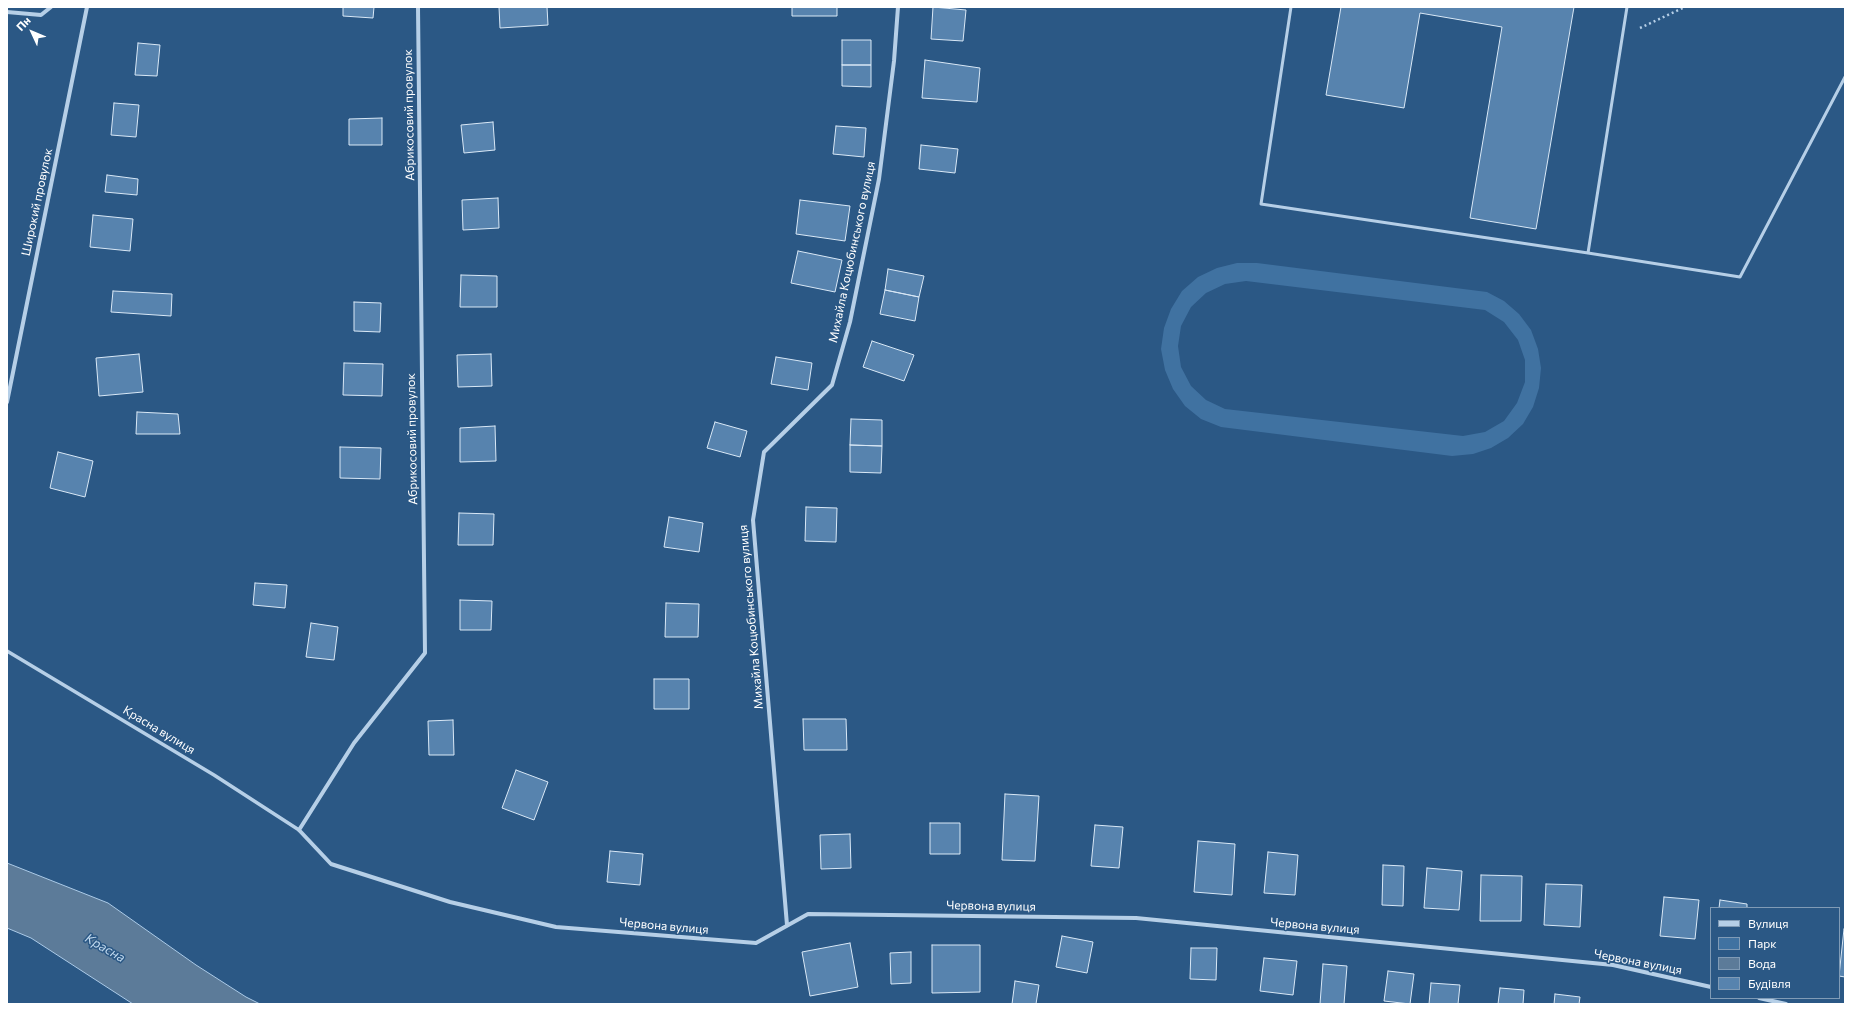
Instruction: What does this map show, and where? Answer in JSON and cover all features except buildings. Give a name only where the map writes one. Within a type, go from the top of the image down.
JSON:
[{"type":"street","points":[[7,12],[41,15],[52,7]]},
{"type":"street","name":"Широкий провулок","points":[[7,402],[88,7]]},
{"type":"street","name":"Абрикосовий провулок","points":[[299,830],[354,743],[425,653],[418,7]]},
{"type":"street","name":"Михайла Коцюбинського вулиця","points":[[787,925],[753,520],[764,452],[832,385],[850,322],[879,179],[894,61],[898,7]]},
{"type":"street","name":"Красна вулиця","points":[[7,651],[214,775],[299,830]]},
{"type":"street","name":"Червона вулиця","points":[[299,830],[331,864],[450,902],[556,926],[756,943],[808,914],[1136,918],[1613,964],[1710,987]]},
{"type":"street","points":[[1764,999],[1786,1004]]},
{"type":"lane","points":[[1291,7],[1261,204],[1740,277],[1845,77]]},
{"type":"lane","points":[[1588,253],[1627,7]]},
{"type":"path","points":[[1622,36],[1685,7]]},
{"type":"green space","points":[[1237,263],[1257,263],[1487,292],[1504,301],[1519,314],[1531,330],[1538,349],[1541,368],[1539,388],[1533,407],[1523,424],[1508,438],[1491,448],[1473,454],[1452,456],[1221,427],[1201,419],[1185,406],[1173,389],[1165,370],[1161,349],[1164,328],[1171,309],[1182,291],[1198,277],[1217,268]],"holes":[[[1246,281],[1485,310],[1504,322],[1518,340],[1525,360],[1525,382],[1517,403],[1504,421],[1485,432],[1463,436],[1225,409],[1206,400],[1191,386],[1181,367],[1178,346],[1181,326],[1191,307],[1206,293],[1225,284]]]},
{"type":"water","name":"Красна","points":[[7,863],[108,903],[196,965],[246,997],[260,1004],[133,1004],[31,938],[7,928]]}]
